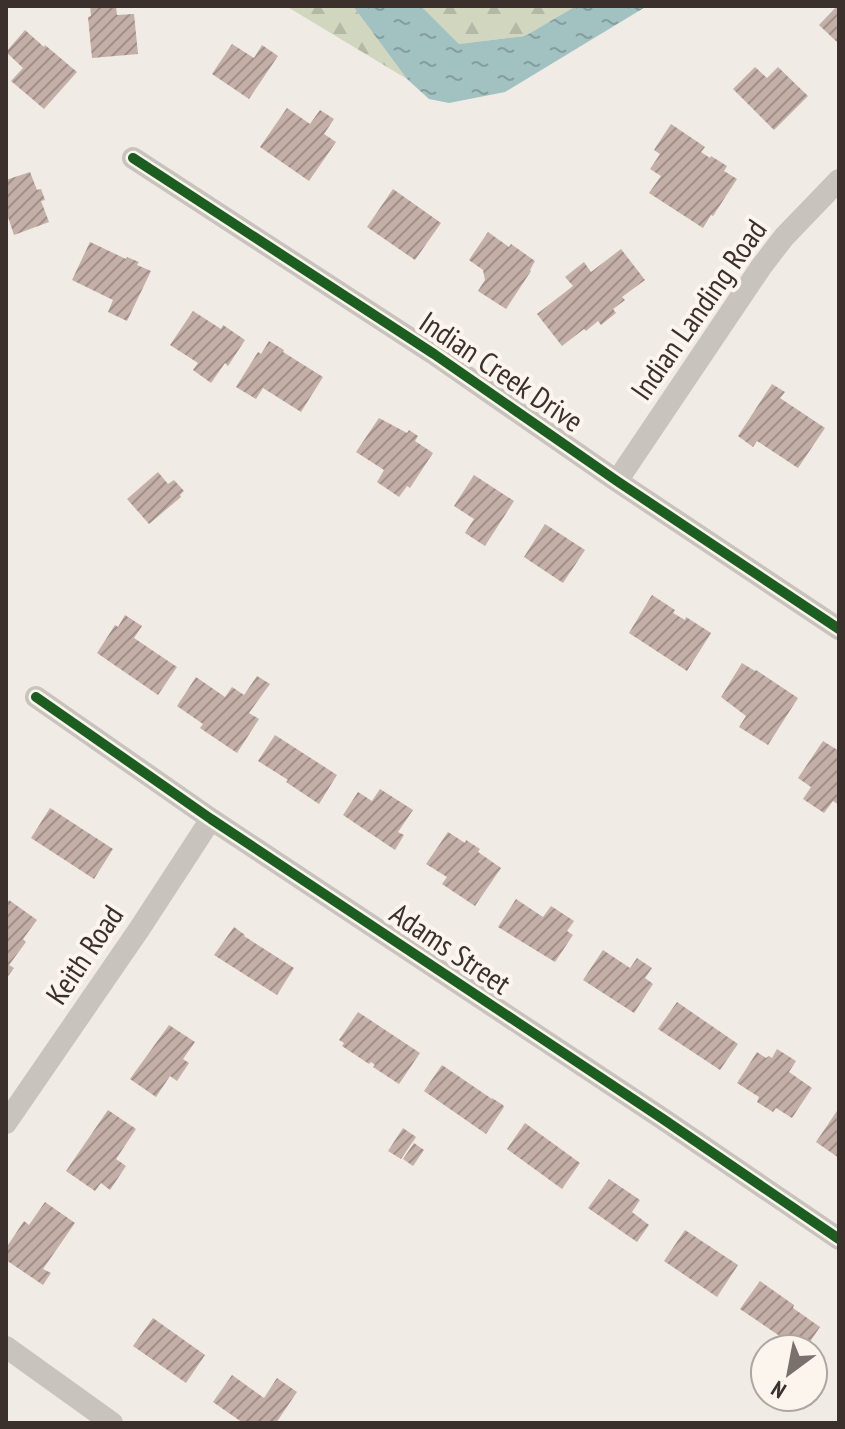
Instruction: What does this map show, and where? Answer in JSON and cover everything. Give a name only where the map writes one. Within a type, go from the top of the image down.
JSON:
[{"type":"street","name":"Indian Creek Drive","points":[[133,158],[434,354],[839,629]]},
{"type":"street","name":"Indian Landing Road","points":[[617,481],[761,267],[784,237],[839,180]]},
{"type":"street","name":"Adams Street","points":[[36,697],[211,819],[839,1239]]},
{"type":"street","name":"Keith Road","points":[[6,1123],[211,819]]},
{"type":"street","points":[[6,1347],[112,1423]]},
{"type":"green space","points":[[286,6],[353,6],[407,79]]},
{"type":"green space","points":[[421,6],[576,6],[525,36],[459,44]]},
{"type":"water","points":[[353,6],[421,6],[459,44],[525,36],[576,6],[647,6],[505,92],[449,103],[429,99],[407,79]]},
{"type":"building","points":[[90,6],[116,6],[117,15],[134,14],[138,54],[92,58],[88,17],[91,16]]},
{"type":"building","points":[[839,6],[839,44],[819,25]]},
{"type":"building","points":[[25,30],[77,72],[44,109],[11,81],[23,68],[6,52]]},
{"type":"building","points":[[232,44],[254,58],[262,45],[278,56],[249,99],[212,74]]},
{"type":"building","points":[[755,67],[767,78],[778,67],[808,96],[774,130],[733,89]]},
{"type":"building","points":[[287,108],[310,124],[320,110],[334,119],[324,134],[336,142],[309,181],[260,147]]},
{"type":"building","points":[[671,124],[705,147],[701,152],[727,166],[724,171],[737,179],[703,228],[649,193],[661,176],[650,169],[660,154],[654,150]]},
{"type":"building","points":[[30,172],[37,190],[41,189],[45,200],[41,201],[49,222],[14,235],[6,211],[6,180]]},
{"type":"building","points":[[393,189],[441,223],[415,260],[367,227]]},
{"type":"building","points":[[488,232],[535,261],[506,309],[478,291],[485,280],[483,270],[469,260]]},
{"type":"building","points":[[90,242],[139,262],[137,265],[151,271],[127,321],[108,312],[113,300],[72,280]]},
{"type":"building","points":[[621,249],[645,280],[622,297],[625,300],[613,309],[616,313],[601,325],[598,321],[562,346],[537,314],[573,286],[565,277],[584,262],[591,272]]},
{"type":"building","points":[[193,311],[245,340],[228,366],[225,363],[211,383],[193,370],[198,363],[170,345]]},
{"type":"building","points":[[269,341],[323,377],[301,412],[263,388],[256,399],[236,387],[258,352],[261,354]]},
{"type":"building","points":[[772,384],[785,392],[780,398],[825,428],[798,468],[757,441],[753,447],[738,436]]},
{"type":"building","points":[[379,418],[407,433],[409,430],[418,436],[415,441],[433,453],[410,488],[407,486],[399,497],[377,482],[384,470],[356,452]]},
{"type":"building","points":[[158,472],[168,484],[174,480],[184,491],[149,524],[127,499]]},
{"type":"building","points":[[474,475],[514,501],[485,546],[465,533],[474,519],[454,506]]},
{"type":"building","points":[[545,524],[585,550],[563,583],[524,557]]},
{"type":"building","points":[[652,595],[675,610],[673,613],[685,620],[686,617],[711,633],[687,671],[629,633]]},
{"type":"building","points":[[125,615],[142,626],[134,638],[177,667],[158,695],[97,653]]},
{"type":"building","points":[[742,663],[798,698],[768,745],[739,727],[746,716],[721,697]]},
{"type":"building","points":[[257,676],[270,684],[249,713],[259,719],[237,753],[200,728],[203,724],[177,706],[196,677],[225,697],[232,687],[244,695]]},
{"type":"building","points":[[275,735],[337,775],[319,804],[258,761]]},
{"type":"building","points":[[823,741],[839,751],[839,805],[833,801],[824,813],[803,799],[811,787],[798,778]]},
{"type":"building","points":[[380,789],[413,810],[398,832],[404,835],[395,850],[343,815],[358,792],[372,801]]},
{"type":"building","points":[[50,808],[113,849],[94,879],[31,838]]},
{"type":"building","points":[[448,832],[480,849],[478,852],[501,868],[475,906],[442,884],[447,877],[426,864]]},
{"type":"building","points":[[516,899],[543,917],[551,906],[574,921],[567,931],[573,935],[555,962],[498,927]]},
{"type":"building","points":[[9,900],[37,920],[9,965],[14,968],[6,979],[6,905]]},
{"type":"building","points":[[234,927],[294,968],[277,995],[214,955]]},
{"type":"building","points":[[603,950],[630,968],[637,958],[652,968],[645,978],[653,984],[634,1013],[583,980]]},
{"type":"building","points":[[677,1002],[738,1044],[720,1070],[658,1029]]},
{"type":"building","points":[[358,1012],[420,1053],[399,1084],[373,1067],[375,1065],[371,1062],[369,1064],[342,1046],[344,1043],[339,1040]]},
{"type":"building","points":[[169,1025],[195,1042],[183,1059],[189,1063],[177,1081],[170,1076],[156,1097],[130,1079]]},
{"type":"building","points":[[777,1049],[796,1061],[789,1072],[812,1088],[792,1118],[776,1108],[773,1112],[757,1102],[759,1097],[737,1083],[757,1052],[772,1058]]},
{"type":"building","points":[[442,1065],[503,1105],[486,1134],[424,1091]]},
{"type":"building","points":[[839,1108],[839,1158],[816,1142]]},
{"type":"building","points":[[108,1110],[136,1129],[116,1159],[126,1166],[110,1190],[101,1183],[95,1191],[66,1171]]},
{"type":"building","points":[[525,1123],[580,1163],[562,1189],[507,1149]]},
{"type":"building","points":[[403,1128],[416,1137],[401,1159],[388,1151]]},
{"type":"building","points":[[414,1143],[424,1150],[413,1166],[403,1159]]},
{"type":"building","points":[[609,1179],[640,1200],[632,1212],[649,1225],[637,1242],[588,1208]]},
{"type":"building","points":[[45,1202],[75,1223],[43,1269],[51,1273],[43,1285],[6,1260],[6,1248],[24,1221],[29,1225]]},
{"type":"building","points":[[685,1230],[738,1265],[717,1297],[664,1261]]},
{"type":"building","points":[[760,1281],[820,1327],[816,1333],[775,1333],[740,1309]]},
{"type":"building","points":[[153,1318],[205,1355],[186,1383],[133,1346]]},
{"type":"building","points":[[232,1375],[264,1398],[277,1378],[297,1392],[276,1423],[243,1423],[213,1402]]},
{"type":"cycle path","points":[[133,158],[434,354],[839,629]]},
{"type":"cycle path","points":[[36,697],[211,819],[839,1239]]}]
